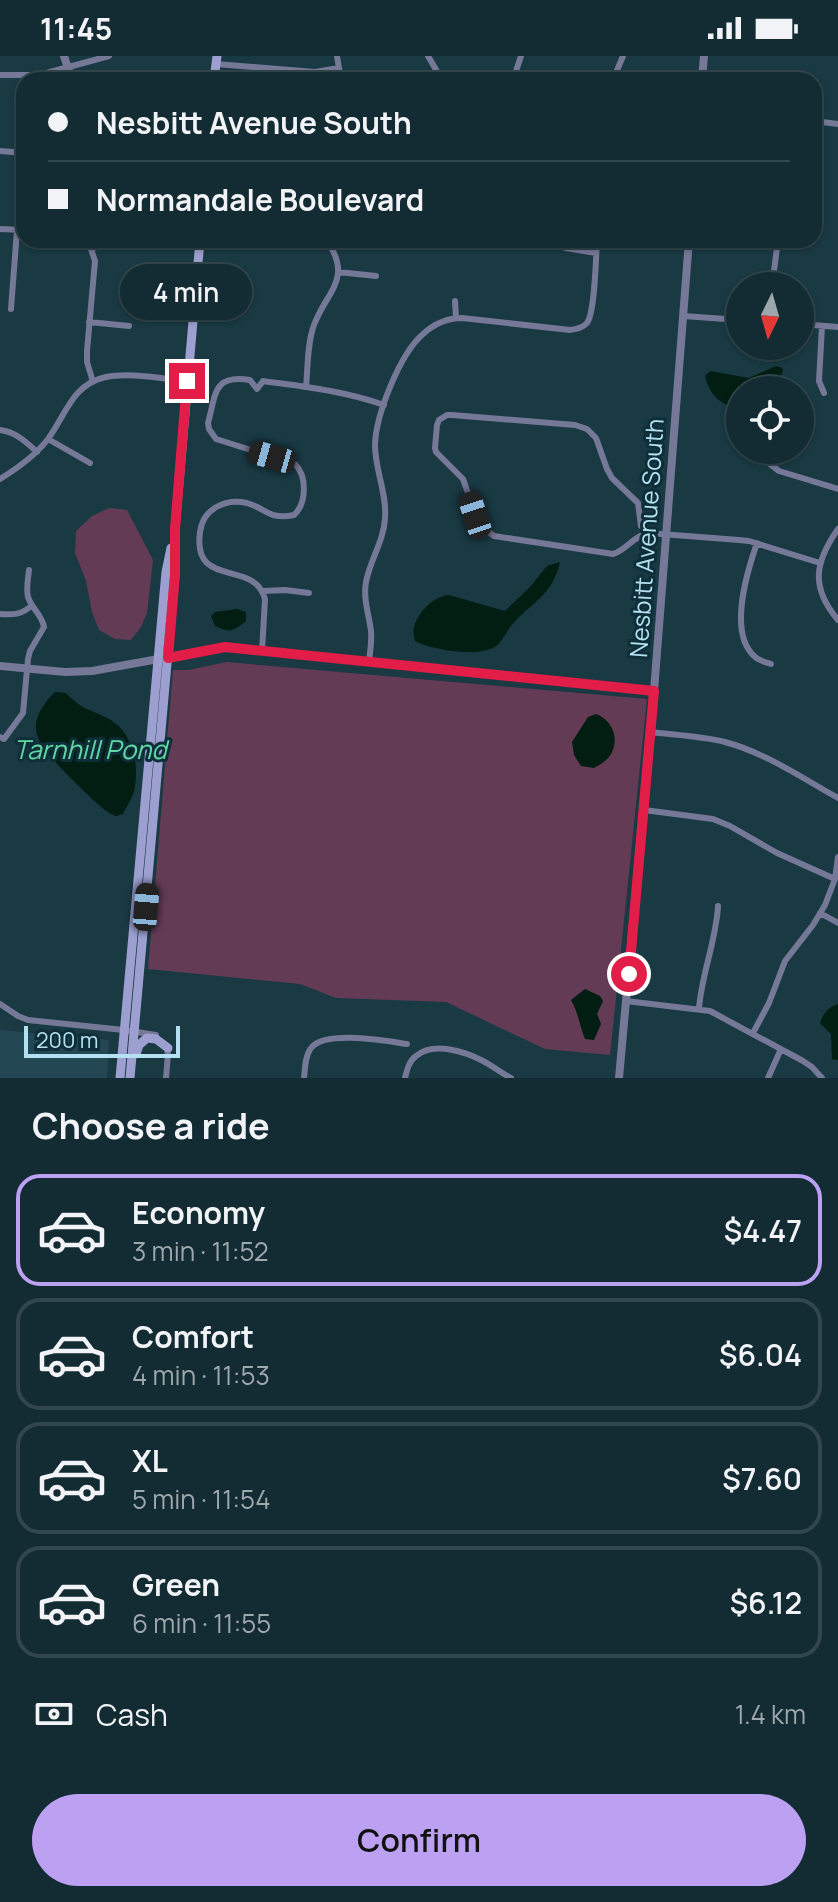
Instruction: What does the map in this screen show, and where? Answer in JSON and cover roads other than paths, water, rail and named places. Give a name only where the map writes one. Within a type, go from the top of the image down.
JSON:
[{"type":"main road","points":[[131,1073],[130,1030],[163,659],[175,574],[175,529],[199,248]]},
{"type":"main road","points":[[120,1078],[130,1030]]},
{"type":"main road","points":[[131,1073],[142,1041],[156,1039],[168,1048]]},
{"type":"street","points":[[64,56],[69,72]]},
{"type":"street","points":[[51,72],[109,56]]},
{"type":"street","points":[[337,56],[340,72]]},
{"type":"street","points":[[216,60],[315,72],[339,68]]},
{"type":"street","points":[[11,309],[19,248]]},
{"type":"street","points":[[306,387],[313,327],[336,284],[337,257],[332,248]]},
{"type":"street","points":[[566,248],[596,253]]},
{"type":"street","points":[[369,662],[371,633],[365,595],[369,570],[383,533],[386,509],[375,443],[392,381],[423,333],[456,318],[570,330],[582,327],[590,317],[596,248]]},
{"type":"street","name":"Nesbitt Avenue South","points":[[619,1078],[654,691],[663,535],[688,248]]},
{"type":"street","points":[[774,272],[777,248]]},
{"type":"street","points":[[91,249],[95,268],[87,362],[93,382]]},
{"type":"street","points":[[338,272],[376,276]]},
{"type":"street","points":[[455,301],[456,318]]},
{"type":"street","points":[[683,316],[726,319]]},
{"type":"street","points":[[89,322],[129,326]]},
{"type":"street","points":[[814,325],[838,327]]},
{"type":"street","points":[[822,326],[819,381],[824,393]]},
{"type":"street","points":[[0,479],[37,452],[70,400],[93,382],[109,376],[187,381]]},
{"type":"street","points":[[262,651],[263,591],[253,581],[207,563],[199,552],[201,527],[216,507],[232,503],[246,503],[280,516],[294,515],[301,508],[303,475],[299,467],[291,462],[216,439],[208,423],[216,394],[222,383],[233,378],[250,380],[257,389],[263,381],[348,393],[384,405]]},
{"type":"street","points":[[648,533],[641,526],[638,503],[612,478],[596,438],[587,429],[575,425],[452,415],[442,417],[437,425],[436,452],[463,479],[478,521],[494,536],[613,554],[624,549],[636,537],[648,533],[739,540],[820,563]]},
{"type":"street","points":[[0,430],[18,436],[37,452]]},
{"type":"street","points":[[48,439],[90,463]]},
{"type":"street","points":[[770,464],[779,471],[838,489]]},
{"type":"street","points":[[838,529],[827,544],[818,575],[822,597],[838,620]]},
{"type":"street","points":[[757,543],[743,589],[744,637],[753,656],[771,664]]},
{"type":"street","points":[[0,737],[4,739],[23,713],[30,651],[44,627],[27,594],[29,570]]},
{"type":"street","points":[[263,591],[309,593]]},
{"type":"street","points":[[0,614],[23,613],[32,605]]},
{"type":"street","points":[[0,666],[79,672],[225,647],[654,691]]},
{"type":"street","points":[[650,732],[735,745],[764,756],[838,798]]},
{"type":"street","points":[[644,810],[713,819],[835,879]]},
{"type":"street","points":[[753,1033],[769,1003],[785,961],[820,913],[835,879],[838,857]]},
{"type":"street","points":[[699,1008],[718,906]]},
{"type":"street","points":[[820,913],[838,923]]},
{"type":"street","points":[[626,1001],[699,1008],[719,1014],[812,1067],[822,1078]]},
{"type":"street","points":[[0,1004],[28,1020],[157,1035],[168,1048],[166,1078]]},
{"type":"street","points":[[304,1078],[310,1048],[316,1044],[354,1037],[407,1044]]},
{"type":"street","points":[[405,1078],[416,1056],[429,1049],[461,1052],[511,1078]]},
{"type":"street","points":[[768,1078],[781,1049]]},
{"type":"street","points":[[491,1076],[496,1069]]},
{"type":"water","points":[[776,366],[783,370],[781,376],[754,376]]},
{"type":"water","points":[[710,371],[738,376],[726,376],[726,404],[713,395],[707,384],[705,376]]},
{"type":"water","points":[[560,562],[546,591],[494,647],[463,652],[415,641],[416,621],[427,606],[438,598],[449,595],[505,611],[547,566]]},
{"type":"water","points":[[237,609],[246,612],[246,621],[241,625],[231,630],[215,626],[211,616],[215,612]]},
{"type":"water","name":"Tarnhill Pond","points":[[55,692],[66,693],[82,706],[109,719],[124,732],[133,750],[136,781],[123,814],[117,816],[105,810],[44,749],[36,730],[37,719]]},
{"type":"water","points":[[596,714],[611,726],[615,738],[613,751],[594,768],[581,766],[574,755],[572,742],[588,717]]},
{"type":"water","points":[[585,989],[600,996],[603,1001],[597,1014],[601,1024],[594,1040],[585,1039],[571,1000]]},
{"type":"water","points":[[838,1004],[838,1060],[832,1059],[831,1034],[820,1023],[826,1011]]}]
